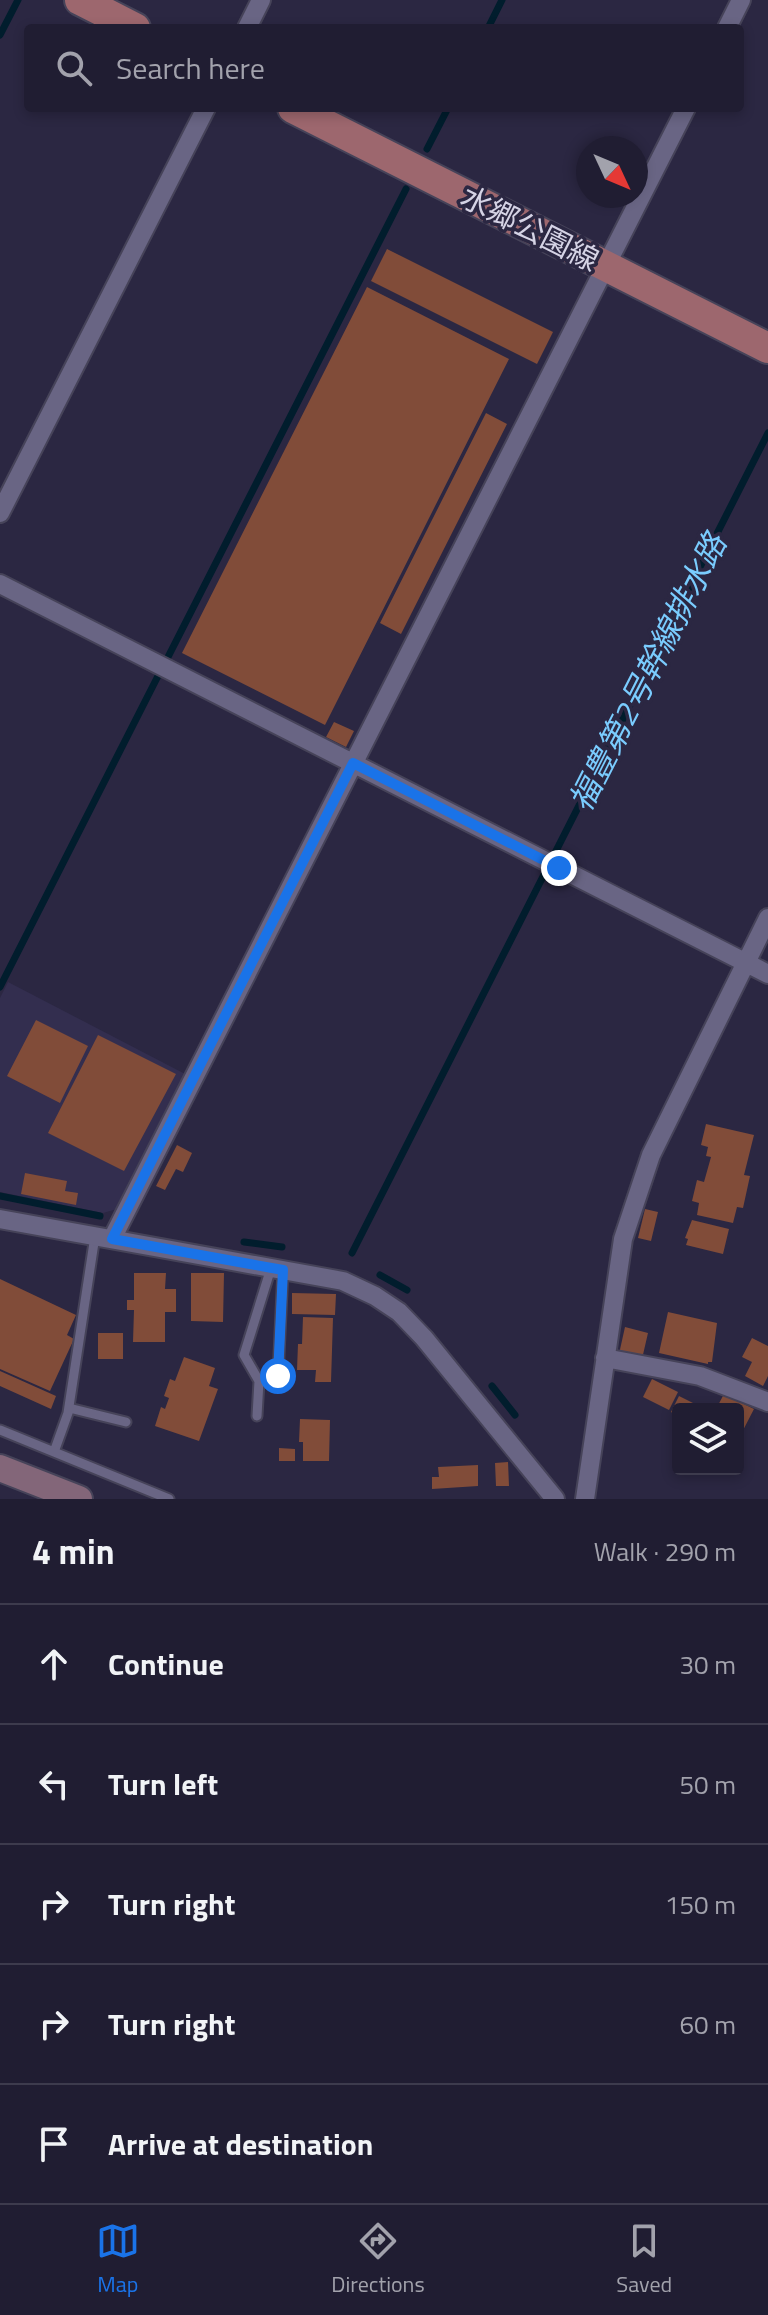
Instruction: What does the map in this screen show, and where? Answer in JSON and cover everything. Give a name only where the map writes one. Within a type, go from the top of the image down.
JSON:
[{"type":"main road","points":[[80,0],[127,24]]},
{"type":"main road","name":"水郷公園線","points":[[301,112],[768,348]]},
{"type":"street","points":[[249,24],[261,0]]},
{"type":"street","points":[[729,24],[741,0]]},
{"type":"street","points":[[0,513],[204,112]]},
{"type":"street","points":[[104,1238],[353,763],[684,112]]},
{"type":"street","points":[[0,584],[768,974]]},
{"type":"street","points":[[585,1499],[623,1239],[651,1155],[768,918]]},
{"type":"street","points":[[0,1219],[343,1281],[375,1296],[399,1312],[424,1338],[555,1499]]},
{"type":"street","points":[[605,1358],[700,1376],[768,1402]]},
{"type":"street","points":[[0,1468],[79,1499]]},
{"type":"lane","points":[[54,1452],[69,1408],[104,1238]]},
{"type":"lane","points":[[277,1269],[278,1376]]},
{"type":"lane","points":[[257,1416],[259,1381],[244,1355],[277,1269]]},
{"type":"lane","points":[[69,1408],[126,1422]]},
{"type":"lane","points":[[0,1430],[169,1499]]},
{"type":"shaded area","points":[[8,982],[187,1075],[117,1209],[103,1213],[0,1192],[0,998]]},
{"type":"building","points":[[387,249],[553,332],[537,364],[371,281]]},
{"type":"building","points":[[367,287],[509,359],[325,725],[182,653]]},
{"type":"building","points":[[486,413],[507,424],[401,634],[380,623]]},
{"type":"building","points":[[334,722],[354,731],[346,747],[326,737]]},
{"type":"building","points":[[36,1020],[88,1046],[60,1103],[7,1076]]},
{"type":"building","points":[[98,1035],[176,1074],[124,1171],[48,1133]]},
{"type":"building","points":[[706,1124],[754,1135],[744,1175],[750,1176],[743,1208],[737,1207],[733,1223],[697,1215],[699,1203],[692,1201],[697,1180],[704,1182],[711,1157],[706,1156],[708,1147],[701,1145]]},
{"type":"building","points":[[177,1145],[192,1153],[183,1172],[176,1169],[165,1190],[156,1186]]},
{"type":"building","points":[[25,1173],[67,1181],[65,1191],[78,1193],[76,1205],[21,1194]]},
{"type":"building","points":[[645,1209],[658,1212],[651,1241],[638,1238]]},
{"type":"building","points":[[692,1220],[729,1229],[723,1254],[686,1245],[688,1239],[685,1238]]},
{"type":"building","points":[[134,1273],[166,1273],[165,1289],[176,1289],[176,1312],[165,1312],[165,1342],[133,1342],[134,1310],[127,1310],[127,1300],[134,1300]]},
{"type":"building","points":[[191,1273],[224,1273],[223,1322],[191,1321]]},
{"type":"building","points":[[0,1279],[76,1315],[67,1335],[74,1339],[50,1391],[0,1369]]},
{"type":"building","points":[[292,1293],[336,1294],[335,1315],[292,1314]]},
{"type":"building","points":[[668,1312],[717,1323],[712,1362],[708,1364],[659,1353]]},
{"type":"building","points":[[303,1317],[333,1318],[331,1382],[315,1382],[316,1370],[297,1370]]},
{"type":"building","points":[[625,1327],[648,1333],[642,1359],[619,1354]]},
{"type":"building","points":[[98,1333],[123,1333],[123,1359],[98,1359]]},
{"type":"building","points":[[752,1338],[768,1346],[768,1376],[763,1386],[745,1376],[752,1362],[742,1357]]},
{"type":"building","points":[[184,1357],[215,1368],[209,1386],[218,1389],[199,1441],[155,1426],[161,1407],[165,1409],[169,1398],[164,1396],[170,1379],[175,1381]]},
{"type":"building","points":[[0,1371],[56,1396],[51,1409],[0,1386]]},
{"type":"building","points":[[652,1379],[678,1392],[669,1410],[643,1397]]},
{"type":"building","points":[[724,1394],[742,1403],[719,1403]]},
{"type":"building","points":[[679,1396],[693,1403],[676,1403]]},
{"type":"building","points":[[744,1404],[754,1409],[744,1428]]},
{"type":"building","points":[[300,1419],[330,1420],[329,1461],[303,1461],[303,1442],[299,1442]]},
{"type":"building","points":[[279,1448],[295,1449],[295,1461],[279,1461]]},
{"type":"building","points":[[508,1462],[509,1486],[496,1486],[495,1463]]},
{"type":"building","points":[[478,1465],[478,1486],[432,1489],[432,1477],[439,1477],[438,1467]]},
{"type":"waterway","points":[[0,35],[18,0]]},
{"type":"waterway","points":[[490,24],[502,0]]},
{"type":"waterway","points":[[427,149],[446,112]]},
{"type":"waterway","points":[[167,659],[406,189]]},
{"type":"waterway","name":"福豊第2号幹線排水路","points":[[352,1253],[768,433]]},
{"type":"waterway","points":[[0,987],[159,674]]},
{"type":"waterway","name":"福豊第2号幹線排水路","points":[[0,1196],[100,1216]]},
{"type":"waterway","name":"福豊第2号幹線排水路","points":[[244,1242],[282,1247]]},
{"type":"waterway","points":[[380,1275],[407,1290]]},
{"type":"waterway","points":[[492,1386],[515,1415]]},
{"type":"route","points":[[278,1376],[283,1270],[112,1239],[353,763],[559,868]]}]
